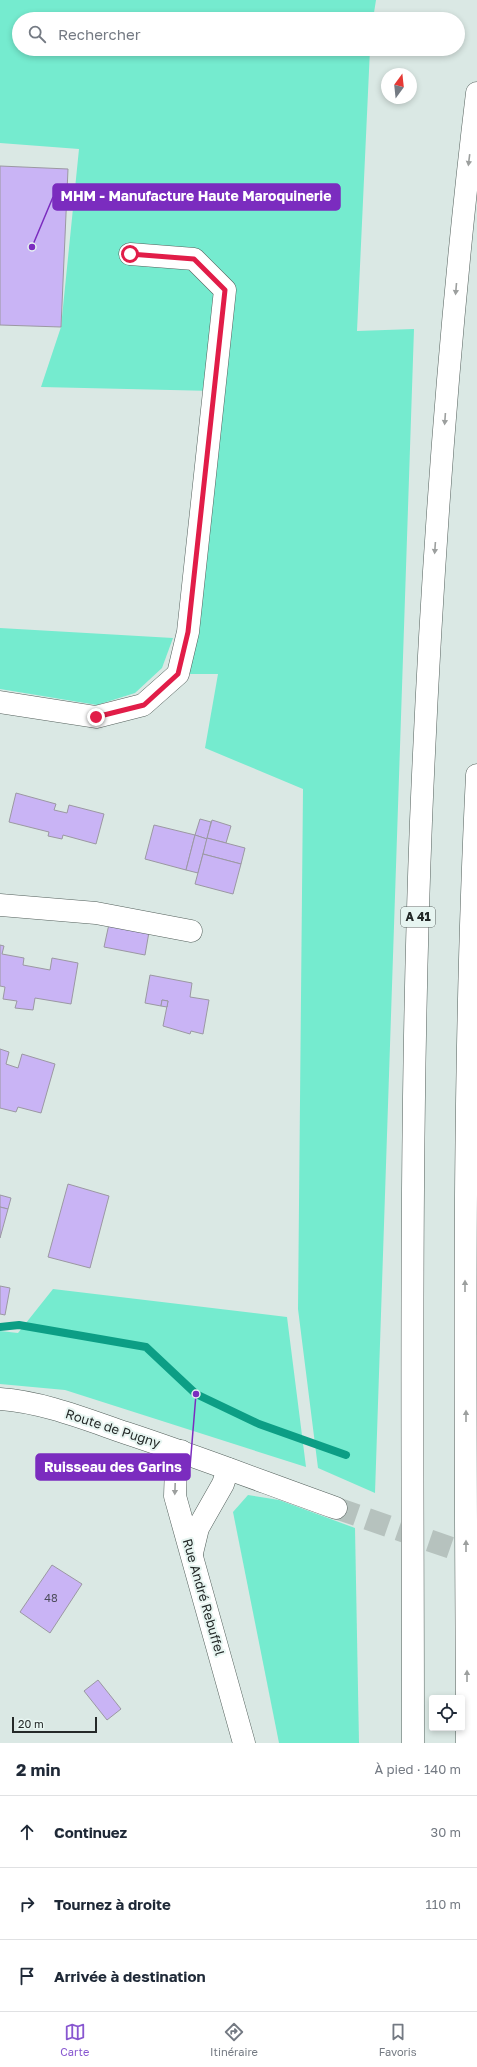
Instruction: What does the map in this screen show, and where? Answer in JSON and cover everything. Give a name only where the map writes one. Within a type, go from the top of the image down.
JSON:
[{"type":"main road","name":"A 41","points":[[413,1743],[414,1071],[421,824],[431,601],[447,385],[477,93]]},
{"type":"main road","points":[[0,702],[96,717],[144,705],[178,674],[188,632],[225,290],[194,259],[130,254]]},
{"type":"main road","points":[[467,1743],[465,1268],[468,1029],[477,775]]},
{"type":"main road","points":[[0,905],[96,913],[190,930]]},
{"type":"main road","name":"Route de Pugny","points":[[0,1399],[24,1401],[80,1417],[181,1451],[336,1508]]},
{"type":"main road","name":"Rue André Rebuffel","points":[[181,1451],[176,1466],[175,1496],[244,1743]]},
{"type":"main road","points":[[192,1553],[198,1528],[223,1484],[228,1469]]},
{"type":"green space","points":[[0,0],[376,0],[374,12],[12,12],[12,56],[370,56],[357,331],[414,329],[375,1493],[318,1468],[298,1309],[303,789],[205,748],[218,674],[178,674],[214,391],[41,387],[61,327],[79,149],[0,143]]},
{"type":"green space","points":[[0,628],[173,638],[162,668],[135,693],[97,705],[0,689]]},
{"type":"green space","points":[[53,1289],[287,1317],[306,1467],[65,1390],[0,1384],[0,1331],[18,1333]]},
{"type":"green space","points":[[248,1495],[279,1500],[355,1528],[359,1743],[279,1743],[233,1512]]},
{"type":"building","points":[[0,166],[68,169],[61,327],[0,325]]},
{"type":"building","points":[[16,793],[56,804],[54,810],[67,813],[69,805],[104,814],[96,844],[63,835],[62,839],[48,836],[49,832],[9,822]]},
{"type":"building","points":[[200,819],[211,822],[207,839],[195,835]]},
{"type":"building","points":[[212,820],[231,826],[226,843],[207,838]]},
{"type":"building","points":[[154,825],[195,835],[186,870],[145,859]]},
{"type":"building","points":[[195,835],[207,839],[198,873],[186,870]]},
{"type":"building","points":[[207,838],[245,848],[241,864],[203,854]]},
{"type":"building","points":[[203,854],[241,864],[233,894],[195,884]]},
{"type":"building","points":[[109,924],[149,932],[145,955],[104,947]]},
{"type":"building","points":[[0,945],[4,946],[2,954],[24,958],[23,965],[50,970],[52,958],[78,963],[71,1004],[35,998],[33,1010],[15,1008],[17,1001],[3,999],[5,987],[0,986]]},
{"type":"building","points":[[150,975],[192,983],[190,997],[209,1000],[203,1034],[191,1031],[190,1034],[163,1026],[168,1001],[162,1000],[161,1006],[145,1003]]},
{"type":"building","points":[[162,1000],[168,1001],[167,1007],[161,1006]]},
{"type":"building","points":[[0,1049],[9,1052],[6,1064],[18,1068],[22,1054],[55,1064],[41,1113],[18,1107],[16,1112],[0,1108]]},
{"type":"building","points":[[68,1184],[109,1196],[90,1268],[48,1257]]},
{"type":"building","points":[[0,1195],[11,1198],[8,1209],[0,1207]]},
{"type":"building","points":[[0,1207],[8,1209],[0,1238]]},
{"type":"building","points":[[0,1286],[10,1288],[5,1315],[0,1314]]},
{"type":"building","points":[[52,1565],[82,1584],[50,1633],[20,1612]]},
{"type":"building","points":[[98,1680],[121,1709],[107,1720],[84,1691]]},
{"type":"waterway","points":[[0,1327],[19,1325],[146,1347],[196,1394],[259,1424],[346,1455]]},
{"type":"tunnel","points":[[336,1508],[477,1557]]},
{"type":"place","name":"MHM - Manufacture Haute Maroquinerie","points":[[32,247]]},
{"type":"place","name":"Ruisseau des Garins","points":[[196,1394]]},
{"type":"route","points":[[96,717],[144,705],[178,674],[188,632],[225,290],[194,259],[130,254]]}]
